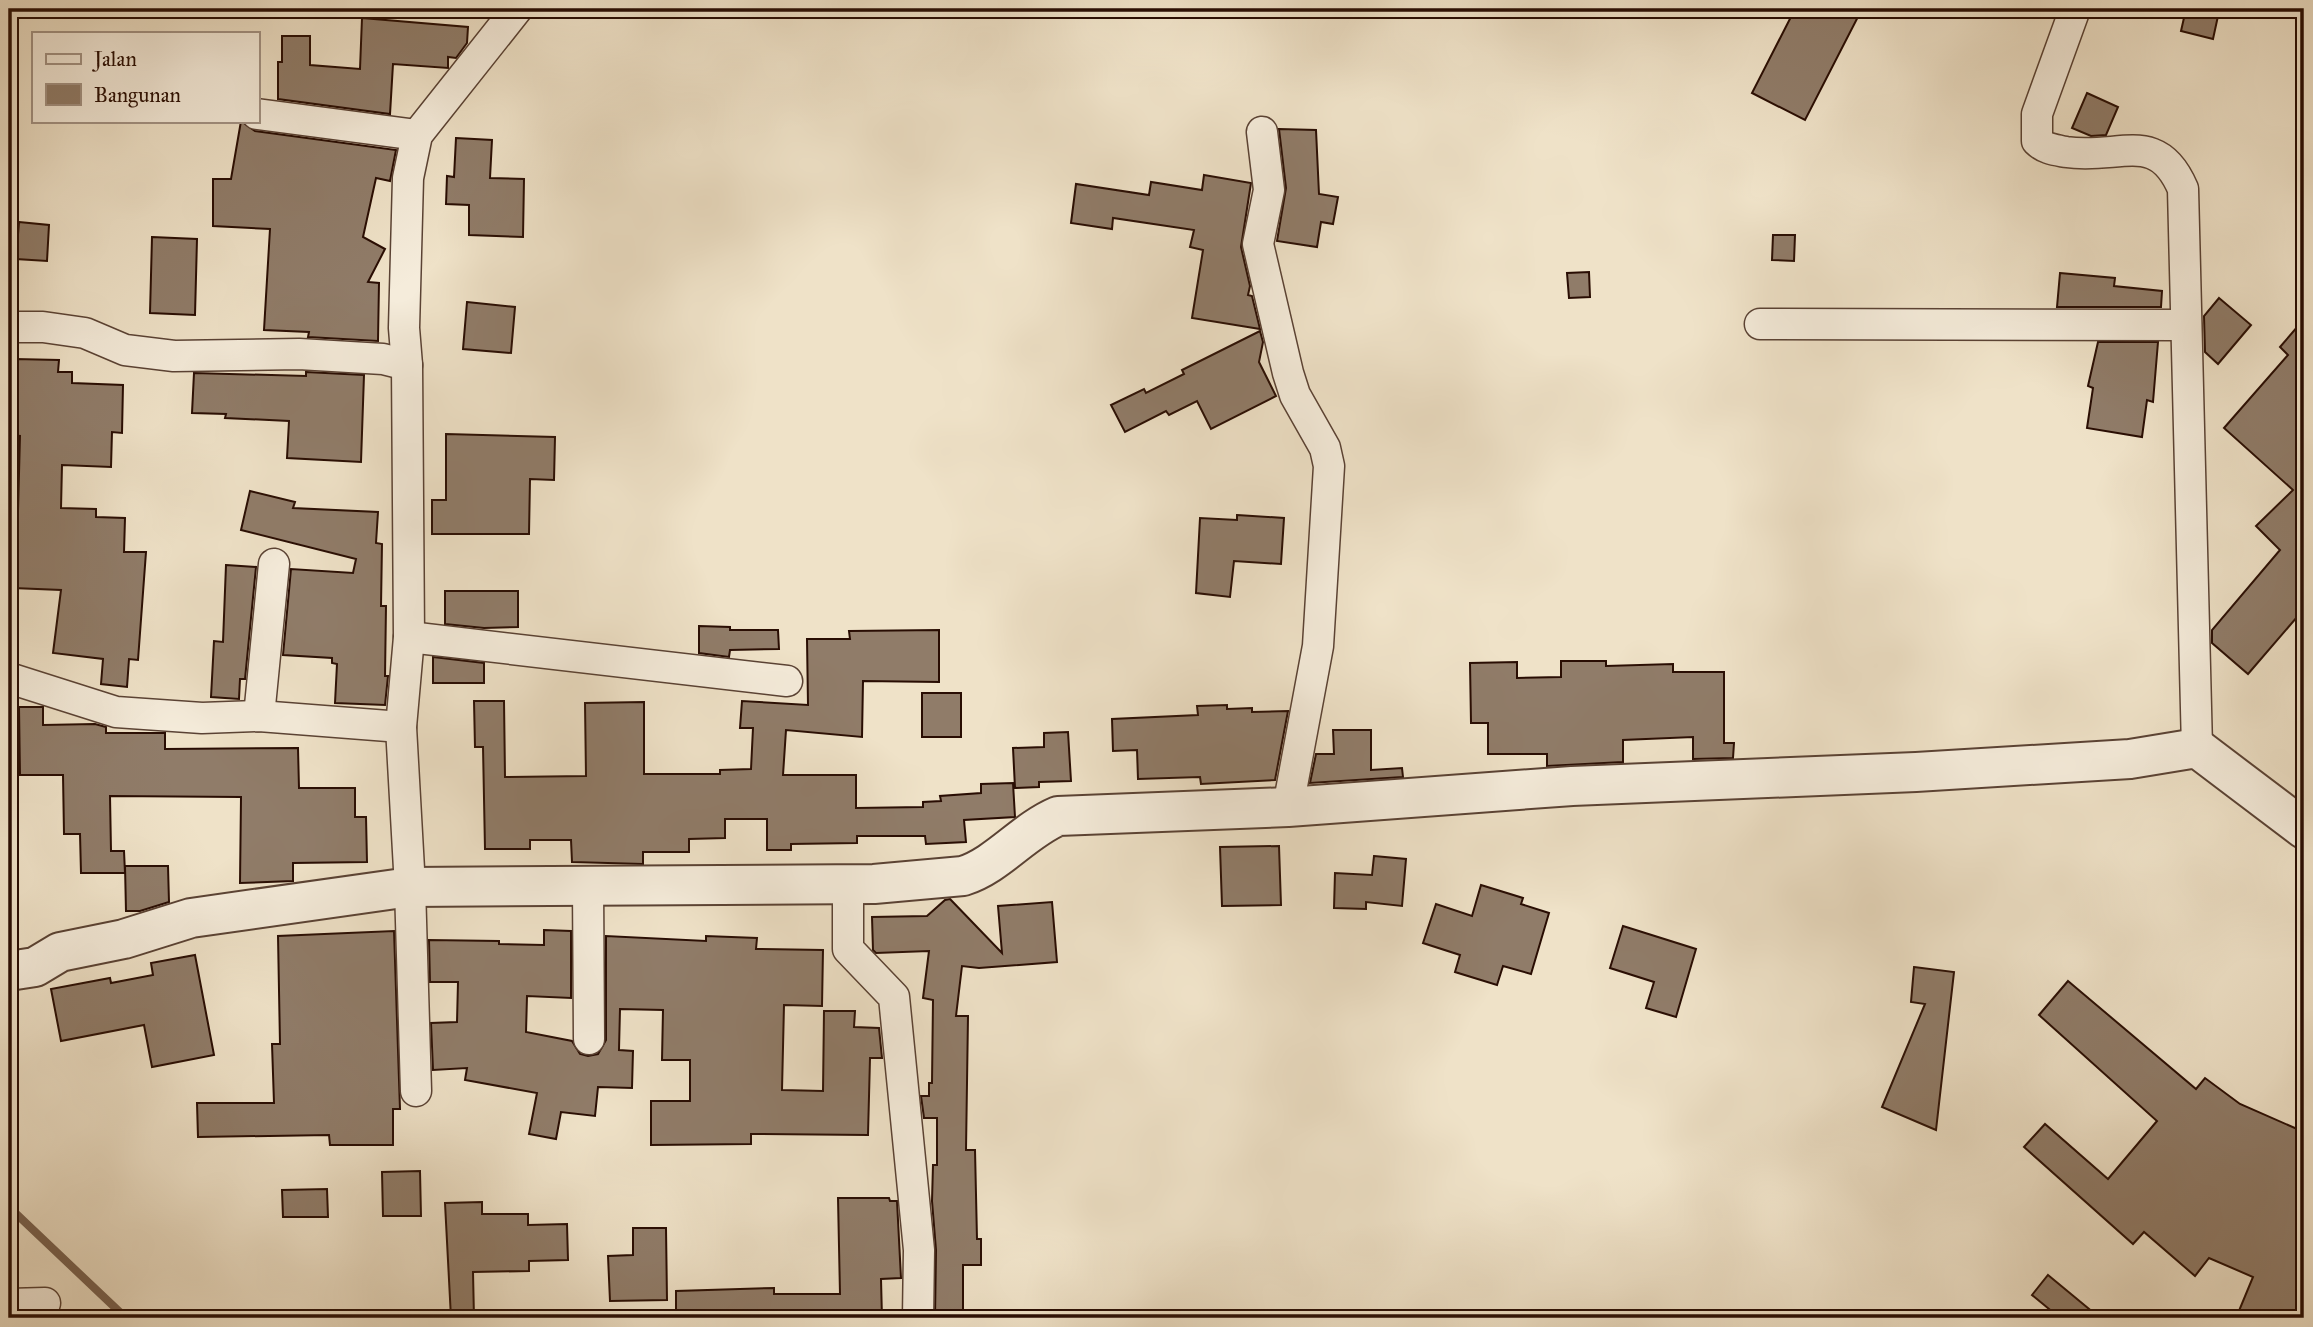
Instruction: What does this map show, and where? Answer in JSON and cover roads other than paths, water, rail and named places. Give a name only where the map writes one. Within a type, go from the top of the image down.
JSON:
[{"type":"street","points":[[416,1091],[410,887],[401,727],[408,637],[407,365],[404,328],[408,178],[417,135],[517,9]]},
{"type":"street","points":[[2075,9],[2037,114],[2035,137],[2040,144],[2054,150],[2084,155],[2144,150],[2169,162],[2183,189],[2197,748]]},
{"type":"street","points":[[259,114],[417,135]]},
{"type":"street","points":[[1262,132],[1269,190],[1258,244],[1288,373],[1296,395],[1325,448],[1329,466],[1318,646],[1288,807]]},
{"type":"street","points":[[1760,324],[2186,325]]},
{"type":"street","points":[[9,327],[43,327],[85,333],[125,350],[174,356],[299,354],[383,359],[407,365]]},
{"type":"street","points":[[259,716],[274,564]]},
{"type":"street","points":[[408,637],[788,681]]},
{"type":"street","points":[[9,678],[116,712],[202,718],[259,716],[401,727]]},
{"type":"street","points":[[9,971],[35,967],[60,952],[124,939],[191,918],[410,887],[848,884],[963,876],[976,872],[1037,826],[1058,816],[1288,807],[1572,786],[1916,772],[2130,759],[2197,748],[2304,829]]},
{"type":"street","points":[[848,884],[848,949],[894,998],[919,1250],[918,1318]]},
{"type":"street","points":[[588,886],[589,1039]]},
{"type":"street","points":[[9,1304],[45,1303]]},
{"type":"waterway","points":[[9,1207],[126,1318]]}]
